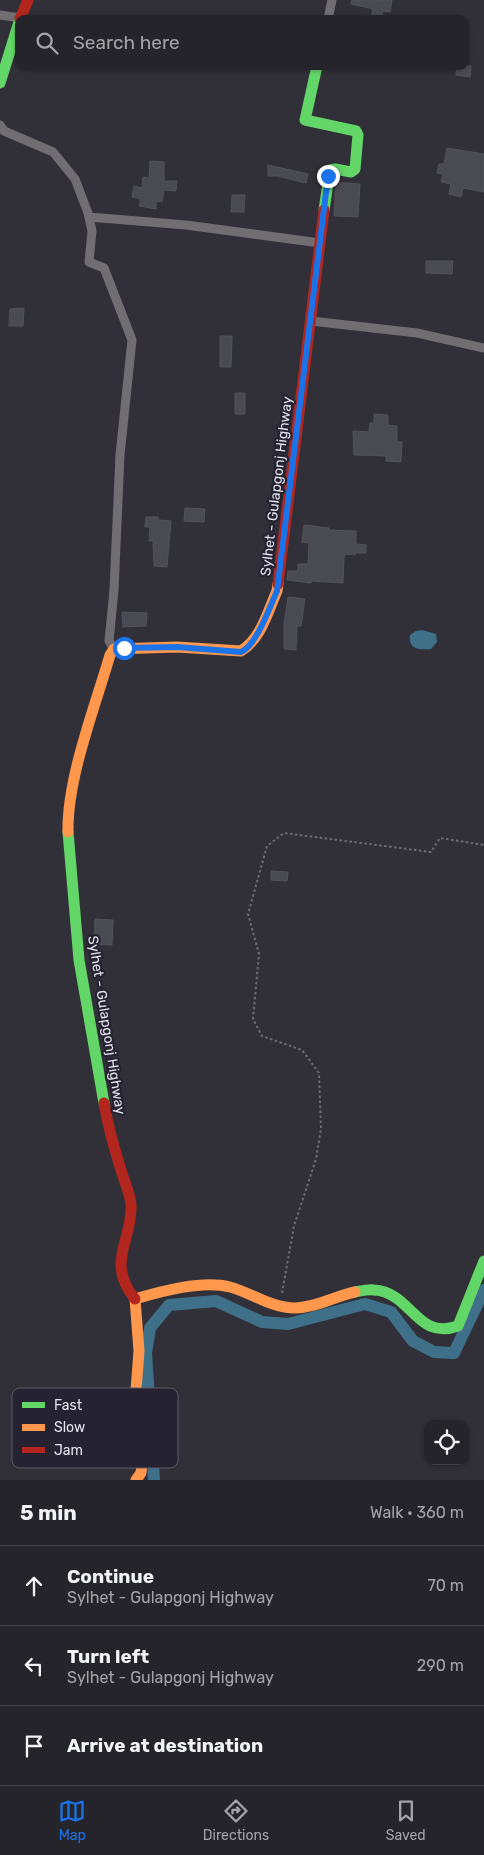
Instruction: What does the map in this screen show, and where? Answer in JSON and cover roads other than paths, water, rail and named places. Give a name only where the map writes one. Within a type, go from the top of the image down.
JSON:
[{"type":"main road","points":[[22,15],[28,0]]},
{"type":"main road","points":[[0,83],[15,36]]},
{"type":"main road","name":"Sylhet - Gulapgonj Highway","points":[[135,1299],[124,1286],[122,1275],[122,1256],[132,1214],[131,1202],[108,1127],[80,970],[68,829],[72,792],[78,763],[110,655],[114,649],[177,647],[241,652],[247,649],[258,631],[279,585],[328,176],[330,170],[352,172],[355,169],[358,135],[356,131],[305,120],[316,70]]},
{"type":"main road","points":[[136,1388],[139,1351],[135,1299],[150,1294],[194,1287],[227,1286],[279,1307],[300,1308],[348,1292],[376,1290],[397,1298],[424,1323],[439,1330],[448,1331],[458,1326],[484,1261]]},
{"type":"main road","points":[[136,1480],[141,1473],[142,1468]]},
{"type":"street","points":[[329,15],[332,0]]},
{"type":"street","points":[[0,14],[15,18]]},
{"type":"street","points":[[0,125],[4,130],[53,152],[75,179],[92,231],[89,262],[104,268],[132,340],[120,455],[114,590],[109,641],[114,649]]},
{"type":"street","points":[[89,217],[186,225],[320,243]]},
{"type":"street","points":[[311,321],[417,332],[484,348]]},
{"type":"water","points":[[422,630],[436,634],[437,642],[431,649],[419,649],[411,644],[410,635]]},
{"type":"waterway","points":[[148,1388],[146,1353],[150,1328],[169,1305],[216,1301],[262,1322],[288,1324],[365,1304],[391,1312],[413,1341],[434,1352],[454,1353],[484,1290]]},
{"type":"waterway","points":[[153,1468],[154,1480]]}]
